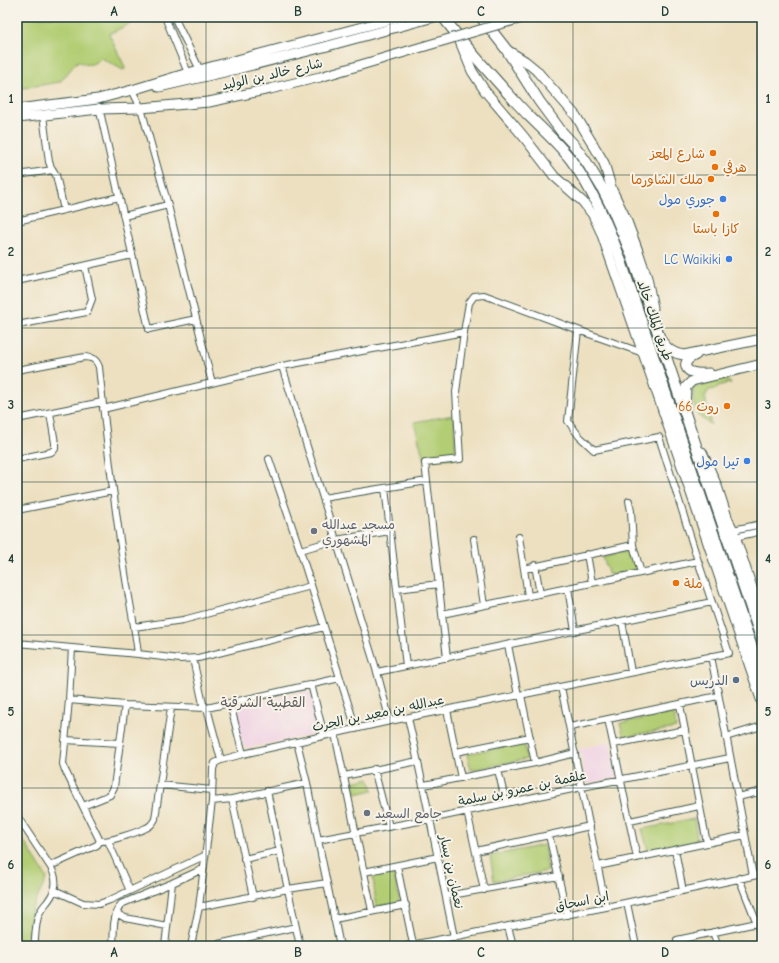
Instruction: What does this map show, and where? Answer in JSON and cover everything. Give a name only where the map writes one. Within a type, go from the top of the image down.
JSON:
[{"type":"main road","name":"طريق الملك خالد","points":[[443,17],[457,36],[486,69],[572,161],[599,208],[620,258],[762,677]]},
{"type":"main road","name":"طريق الملك خالد","points":[[481,17],[506,49],[539,101],[587,163],[613,210],[632,256],[762,641]]},
{"type":"street","points":[[165,17],[188,73]]},
{"type":"street","points":[[174,17],[200,74]]},
{"type":"street","points":[[212,383],[168,205],[141,108],[133,90],[167,86],[200,74],[316,49],[434,17]]},
{"type":"street","name":"شارع خالد بن الوليد","points":[[17,109],[99,104],[141,108],[209,102],[320,77],[526,17]]},
{"type":"street","name":"شارع خالد بن الوليد","points":[[17,118],[43,115],[99,104],[133,90],[188,73],[200,74],[373,23],[398,18]]},
{"type":"street","points":[[457,36],[472,71],[485,91],[524,137],[554,176],[583,202],[593,215],[601,232],[762,702]]},
{"type":"street","points":[[506,49],[536,70],[576,116],[604,163],[612,190],[626,219],[643,264],[660,338],[667,348],[676,354],[684,355],[762,339]]},
{"type":"street","points":[[99,104],[149,329],[196,319]]},
{"type":"street","points":[[43,115],[49,162],[56,175],[64,210]]},
{"type":"street","points":[[17,175],[53,170]]},
{"type":"street","points":[[17,221],[119,198]]},
{"type":"street","points":[[124,216],[168,205]]},
{"type":"street","points":[[17,281],[132,255]]},
{"type":"street","points":[[17,325],[87,312],[92,299],[85,266]]},
{"type":"street","points":[[447,658],[425,463],[460,459],[456,392],[469,303],[474,296],[484,295],[643,353]]},
{"type":"street","points":[[377,672],[712,602],[659,437],[594,450],[579,436],[568,422],[578,330]]},
{"type":"street","points":[[17,419],[103,405],[212,383],[282,366],[464,332]]},
{"type":"street","points":[[705,351],[688,360],[686,363],[687,370],[698,373],[728,372]]},
{"type":"street","points":[[17,370],[85,357],[96,361],[99,367],[113,491],[138,654]]},
{"type":"street","points":[[762,364],[692,381],[686,387],[685,411],[717,486],[728,520],[758,592],[762,618]]},
{"type":"street","points":[[282,366],[377,672],[390,721]]},
{"type":"street","points":[[17,459],[51,452],[55,449],[50,413]]},
{"type":"street","points":[[269,459],[300,550],[356,729]]},
{"type":"street","points":[[323,498],[427,481]]},
{"type":"street","points":[[385,488],[406,666]]},
{"type":"street","points":[[17,510],[113,491]]},
{"type":"street","points":[[629,501],[633,544],[641,573]]},
{"type":"street","points":[[734,534],[762,524]]},
{"type":"street","points":[[300,550],[336,540],[390,531]]},
{"type":"street","points":[[734,534],[762,531]]},
{"type":"street","points":[[519,537],[528,596]]},
{"type":"street","points":[[474,539],[484,605]]},
{"type":"street","points":[[524,569],[633,544]]},
{"type":"street","points":[[586,554],[592,583]]},
{"type":"street","points":[[442,614],[698,561]]},
{"type":"street","points":[[535,566],[540,594]]},
{"type":"street","points":[[397,589],[439,584]]},
{"type":"street","points":[[134,627],[183,620],[311,586]]},
{"type":"street","points":[[568,588],[575,631]]},
{"type":"street","name":"عبدالله بن معبد بن الحرث","points":[[221,760],[390,721],[729,653],[712,602]]},
{"type":"street","points":[[622,621],[631,672]]},
{"type":"street","points":[[17,674],[18,643],[180,659],[193,658],[324,627]]},
{"type":"street","points":[[508,645],[536,763]]},
{"type":"street","points":[[72,648],[63,764],[100,841]]},
{"type":"street","points":[[711,656],[753,876]]},
{"type":"street","points":[[191,946],[199,907],[204,856],[212,801],[213,768],[215,763],[221,760],[207,708],[203,704],[193,658]]},
{"type":"street","points":[[69,700],[171,708],[207,708],[340,678]]},
{"type":"street","points":[[311,684],[324,736]]},
{"type":"street","points":[[561,687],[606,907]]},
{"type":"street","points":[[570,727],[718,696]]},
{"type":"street","points":[[230,704],[242,754]]},
{"type":"street","points":[[83,806],[110,795],[112,792],[114,787],[125,705]]},
{"type":"street","points":[[680,705],[707,843]]},
{"type":"street","points":[[50,866],[97,845],[100,841],[108,841],[147,828],[153,824],[155,819],[171,708]]},
{"type":"street","points":[[447,710],[461,778]]},
{"type":"street","name":"نعمان بن يسار","points":[[408,718],[424,785],[454,936]]},
{"type":"street","points":[[608,719],[637,858]]},
{"type":"street","points":[[726,737],[762,726]]},
{"type":"street","points":[[614,744],[685,730]]},
{"type":"street","points":[[335,734],[372,911]]},
{"type":"street","points":[[456,752],[530,737]]},
{"type":"street","points":[[65,740],[120,743]]},
{"type":"street","points":[[297,742],[307,783],[340,946]]},
{"type":"street","points":[[424,785],[536,763],[575,753]]},
{"type":"street","name":"علقمة بن عمرو بن سلمة","points":[[318,840],[430,819],[730,758]]},
{"type":"street","points":[[344,776],[418,761]]},
{"type":"street","points":[[374,770],[389,826]]},
{"type":"street","points":[[498,770],[506,803]]},
{"type":"street","points":[[212,801],[232,799],[307,783]]},
{"type":"street","points":[[160,785],[212,790]]},
{"type":"street","points":[[738,797],[761,791],[762,800]]},
{"type":"street","points":[[267,792],[300,946]]},
{"type":"street","points":[[232,799],[253,897]]},
{"type":"street","points":[[630,821],[699,806]]},
{"type":"street","points":[[468,811],[484,890]]},
{"type":"street","points":[[17,816],[54,872],[56,881],[54,890],[49,900],[42,908],[38,916],[34,946]]},
{"type":"street","points":[[476,851],[590,826]]},
{"type":"street","points":[[549,835],[567,915]]},
{"type":"street","points":[[598,866],[745,835]]},
{"type":"street","points":[[108,841],[130,891]]},
{"type":"street","points":[[675,850],[683,891]]},
{"type":"street","points":[[244,859],[280,851]]},
{"type":"street","points":[[54,890],[84,903],[98,904],[130,891],[204,856]]},
{"type":"street","points":[[364,872],[438,857]]},
{"type":"street","points":[[397,866],[406,905],[409,945]]},
{"type":"street","points":[[113,946],[116,912],[121,904],[203,869]]},
{"type":"street","name":"ابن اسحاق","points":[[409,945],[627,903],[762,874]]},
{"type":"street","points":[[446,896],[559,876]]},
{"type":"street","points":[[739,878],[762,936]]},
{"type":"street","points":[[165,946],[172,883]]},
{"type":"street","points":[[199,907],[288,889],[327,883]]},
{"type":"street","points":[[627,903],[636,946]]},
{"type":"street","points":[[334,919],[406,905]]},
{"type":"street","points":[[116,912],[125,918],[167,926]]},
{"type":"street","points":[[678,946],[677,940],[757,923]]},
{"type":"street","points":[[508,926],[513,946]]},
{"type":"street","points":[[209,946],[296,927]]},
{"type":"street","points":[[713,932],[718,946]]},
{"type":"shaded area","points":[[307,691],[310,693],[319,731],[317,734],[247,748],[243,745],[234,710],[235,707]]},
{"type":"shaded area","points":[[610,742],[618,778],[587,784],[579,749]]},
{"type":"green space","points":[[17,17],[144,17],[109,34],[125,69],[123,70],[101,58],[88,65],[78,61],[60,82],[17,89]]},
{"type":"green space","points":[[725,379],[731,383],[730,385],[728,383],[718,386],[717,389],[709,390],[705,397],[711,425],[699,416],[694,405],[693,390],[694,387]]},
{"type":"green space","points":[[454,415],[456,458],[424,460],[414,422]]},
{"type":"green space","points":[[631,551],[636,571],[609,575],[603,557]]},
{"type":"green space","points":[[674,713],[676,728],[624,737],[620,723]]},
{"type":"green space","points":[[524,742],[527,759],[471,770],[467,754]]},
{"type":"green space","points":[[369,778],[373,790],[356,794],[353,782]]},
{"type":"green space","points":[[694,819],[698,841],[648,851],[642,829]]},
{"type":"green space","points":[[17,830],[47,878],[31,911],[28,946],[17,946]]},
{"type":"green space","points":[[544,845],[548,871],[494,881],[490,856]]},
{"type":"green space","points":[[394,873],[400,903],[376,907],[373,876]]},
{"type":"place","name":"شارع المعز","points":[[713,153]]},
{"type":"place","name":"هرفي","points":[[715,167]]},
{"type":"place","name":"ملك الشاورما","points":[[711,179]]},
{"type":"place","name":"جوري مول","points":[[723,199]]},
{"type":"place","name":"كازا باستا","points":[[716,214]]},
{"type":"place","name":"LC Waikiki","points":[[729,259]]},
{"type":"place","name":"روت 66","points":[[727,406]]},
{"type":"place","name":"تيرا مول","points":[[747,461]]},
{"type":"place","name":"مسجد عبدالله المشهوري","points":[[314,531]]},
{"type":"place","name":"ملة","points":[[676,583]]},
{"type":"place","name":"الدريس","points":[[736,680]]},
{"type":"place","name":"جامع السعيد","points":[[367,813]]},
{"type":"district","name":"القطبية الشرقية","points":[[263,702]]}]
